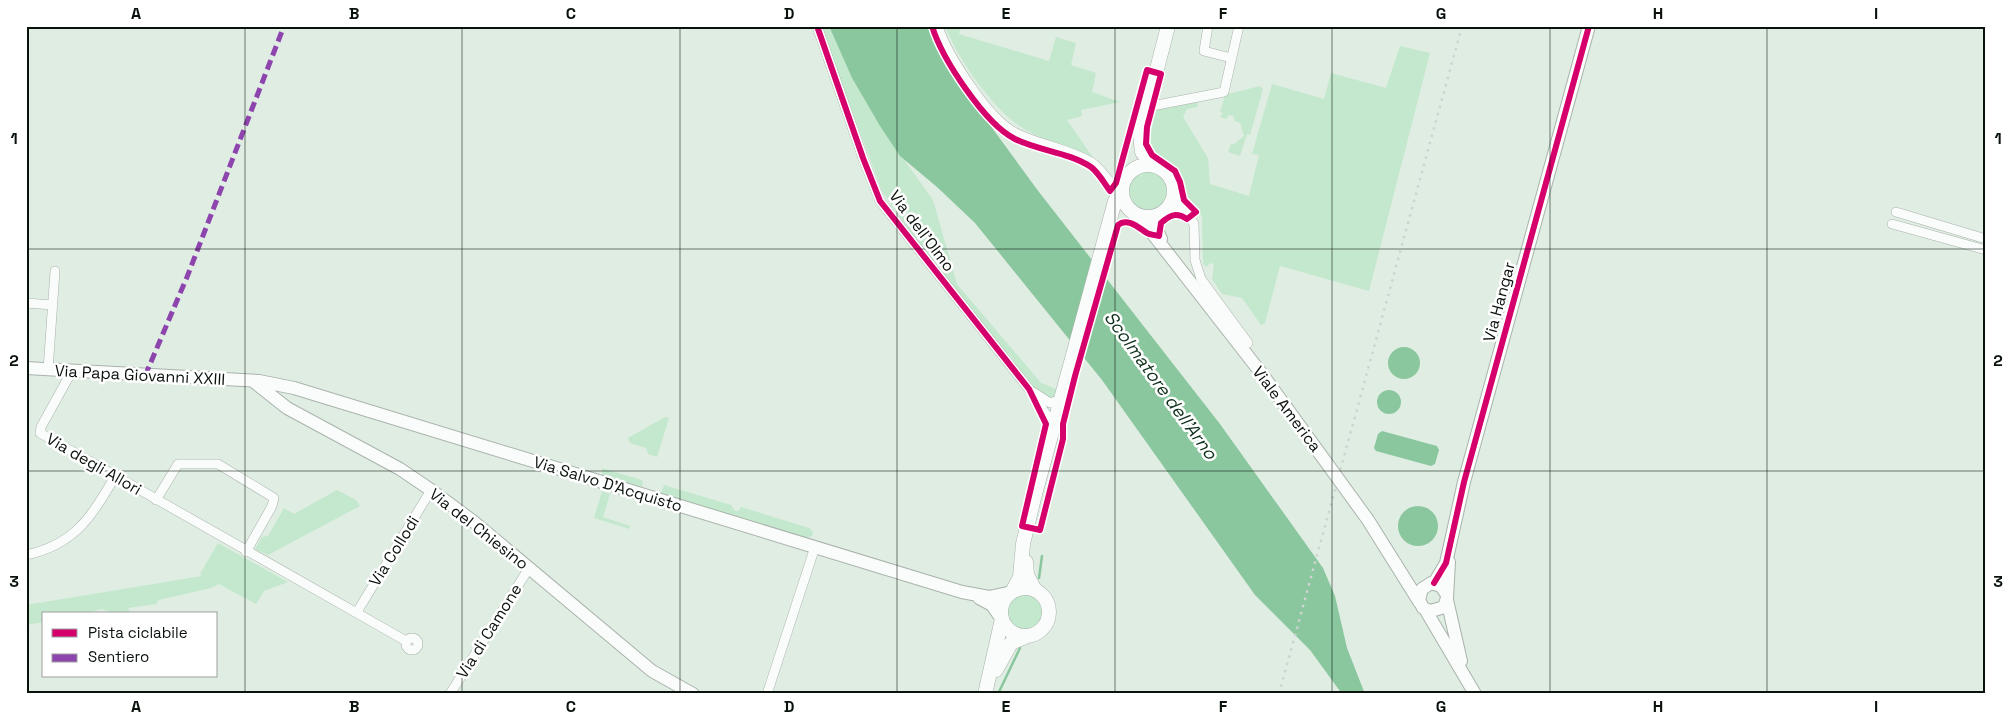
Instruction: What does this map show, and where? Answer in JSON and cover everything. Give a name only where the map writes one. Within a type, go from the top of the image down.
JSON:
[{"type":"main road","points":[[1134,170],[1134,135],[1162,26]]},
{"type":"main road","points":[[1154,166],[1144,155],[1140,144],[1147,107],[1168,26]]},
{"type":"main road","points":[[985,694],[1001,619],[1002,604],[1020,576],[1023,547],[1054,426],[1112,219],[1115,201],[1128,175],[1134,170],[1145,165],[1163,169],[1169,176],[1174,193],[1172,202],[1162,213],[1125,214],[1112,219]]},
{"type":"main road","points":[[1121,191],[1125,204],[1136,214]]},
{"type":"main road","points":[[1035,590],[1026,572],[1027,553],[1065,402],[1063,394]]},
{"type":"main road","points":[[985,694],[1006,650],[1013,641],[1040,632],[1048,619],[1047,603],[1041,594],[1035,590],[1026,588],[1008,593]]},
{"type":"main road","points":[[1001,619],[1010,632],[1025,637]]},
{"type":"street","name":"Via dell'Olmo","points":[[817,26],[862,158],[880,201],[1029,389],[1054,426]]},
{"type":"street","points":[[938,26],[958,68],[1006,126],[1017,133],[1066,150],[1092,162],[1121,191]]},
{"type":"street","points":[[1208,26],[1204,51],[1231,58]]},
{"type":"street","points":[[1147,107],[1224,92],[1239,26]]},
{"type":"street","name":"Via Hangar","points":[[1430,584],[1443,570],[1449,550],[1464,482],[1589,26]]},
{"type":"street","points":[[1151,92],[1160,99],[1176,100]]},
{"type":"street","points":[[1174,193],[1194,224],[1195,260],[1200,276],[1248,343]]},
{"type":"street","points":[[1168,252],[1157,231],[1162,213],[1179,211],[1190,216]]},
{"type":"street","points":[[1896,212],[1986,239]]},
{"type":"street","points":[[1136,214],[1168,252]]},
{"type":"street","points":[[1892,224],[1986,250]]},
{"type":"street","name":"Viale America","points":[[1168,252],[1265,378],[1368,520],[1401,570],[1475,694]]},
{"type":"street","points":[[48,370],[55,270]]},
{"type":"street","points":[[26,303],[53,305]]},
{"type":"street","name":"Via Papa Giovanni XXIII","points":[[26,368],[253,381]]},
{"type":"street","name":"Via degli Allori","points":[[72,371],[39,432],[246,552],[357,612],[406,641]]},
{"type":"street","name":"Via del Chiesino","points":[[253,381],[264,392],[292,411],[400,469],[432,490],[474,522],[652,671],[693,694]]},
{"type":"street","name":"Via Salvo D'Acquisto","points":[[253,381],[294,388],[962,592]]},
{"type":"street","name":"Via dell'Olmo","points":[[1029,389],[1050,403],[1063,394]]},
{"type":"street","name":"Via degli Allori","points":[[156,500],[178,464],[221,465],[274,498],[272,506],[246,552]]},
{"type":"street","points":[[26,555],[54,546],[81,528],[93,514],[115,476]]},
{"type":"street","name":"Via Collodi","points":[[357,612],[432,490]]},
{"type":"street","points":[[767,694],[815,547]]},
{"type":"street","name":"Via Hangar","points":[[1447,598],[1449,550]]},
{"type":"street","name":"Via di Camone","points":[[450,694],[529,568]]},
{"type":"street","name":"Viale America","points":[[1401,570],[1413,580],[1444,588],[1457,648],[1466,678]]},
{"type":"street","points":[[1430,584],[1420,594],[1423,606],[1431,612],[1438,611],[1444,607],[1447,598]]},
{"type":"street","points":[[962,592],[985,597],[1008,593]]},
{"type":"street","points":[[962,592],[992,605],[1001,619]]},
{"type":"street","points":[[980,599],[993,616],[997,640]]},
{"type":"shaded area","points":[[820,26],[829,26],[852,78],[880,126],[933,200],[957,284],[1041,383],[1059,390],[1058,396],[1050,397],[1036,391],[1010,355],[1006,353],[910,232],[882,191]]},
{"type":"shaded area","points":[[945,26],[961,26],[959,34],[1049,61],[1056,37],[1076,43],[1071,65],[1096,73],[1092,92],[1120,102],[1081,110],[1082,116],[1067,120],[1096,162],[1026,130],[1002,112],[958,54]]},
{"type":"shaded area","points":[[1400,46],[1430,53],[1369,291],[1280,266],[1265,323],[1261,325],[1242,298],[1222,294],[1212,279],[1214,264],[1210,263],[1206,267],[1203,263],[1202,216],[1186,197],[1182,177],[1175,166],[1155,153],[1149,144],[1148,133],[1154,109],[1197,101],[1198,107],[1187,109],[1183,117],[1208,158],[1210,184],[1249,196],[1259,155],[1252,154],[1272,84],[1324,99],[1331,73],[1386,88]]},
{"type":"shaded area","points":[[1260,86],[1263,89],[1250,135],[1247,134],[1240,156],[1228,152],[1231,144],[1234,144],[1244,136],[1240,123],[1235,121],[1233,116],[1229,115],[1226,119],[1220,117],[1223,113],[1220,112],[1225,95]]},
{"type":"shaded area","points":[[1144,170],[1152,170],[1163,176],[1169,191],[1163,206],[1152,212],[1144,212],[1133,206],[1127,195],[1127,187],[1133,176]]},
{"type":"shaded area","points":[[665,417],[669,418],[657,457],[648,454],[646,448],[630,443],[628,438]]},
{"type":"shaded area","points":[[602,468],[642,480],[643,487],[602,476]]},
{"type":"shaded area","points":[[664,485],[731,505],[735,511],[738,511],[741,507],[809,528],[813,532],[812,536],[806,538],[664,495],[661,493]]},
{"type":"shaded area","points":[[337,490],[356,500],[360,506],[268,555],[255,549],[262,537],[268,536],[284,508],[294,514]]},
{"type":"shaded area","points":[[602,491],[610,494],[603,517],[630,526],[630,529],[594,518]]},
{"type":"shaded area","points":[[218,543],[288,582],[264,591],[256,604],[219,584],[211,588],[159,600],[156,604],[128,608],[130,612],[110,612],[102,609],[91,612],[42,612],[42,622],[26,625],[26,605],[202,576],[200,574]]},
{"type":"shaded area","points":[[1029,592],[1036,595],[1042,601],[1045,612],[1044,620],[1036,629],[1029,632],[1021,632],[1014,629],[1006,620],[1005,608],[1008,601],[1017,593]]},
{"type":"water","name":"Scolmatore dell'Arno","points":[[829,26],[927,26],[951,72],[1039,192],[1220,424],[1323,568],[1335,596],[1347,648],[1365,694],[1342,694],[1310,650],[1255,595],[1102,380],[975,223],[937,187],[900,156],[852,78]]},
{"type":"water","points":[[1404,347],[1415,352],[1420,363],[1415,374],[1404,379],[1393,374],[1388,363],[1393,352]]},
{"type":"water","points":[[1389,390],[1398,393],[1401,402],[1398,411],[1389,414],[1380,411],[1377,402],[1380,393]]},
{"type":"water","points":[[1382,431],[1437,446],[1439,450],[1435,464],[1431,466],[1376,451],[1374,448],[1378,434]]},
{"type":"water","points":[[1414,506],[1422,506],[1429,509],[1435,515],[1438,526],[1435,537],[1429,543],[1422,546],[1414,546],[1407,543],[1401,537],[1398,530],[1398,522],[1401,515],[1407,509]]},
{"type":"waterway","points":[[1039,578],[1042,556]]},
{"type":"waterway","points":[[998,694],[1020,648]]},
{"type":"railway","points":[[1279,694],[1462,26]]},
{"type":"marked path","points":[[145,376],[187,277],[284,26]]},
{"type":"cycle path","points":[[817,26],[880,201],[1029,389],[1046,424],[1022,526],[1040,530],[1063,439],[1063,424],[1075,376],[1118,225],[1126,222],[1137,226],[1148,234],[1159,236],[1161,223],[1167,218],[1176,215],[1187,219],[1196,212],[1184,200],[1180,182],[1175,171],[1152,155],[1146,144],[1147,127],[1161,74],[1147,70],[1116,183],[1110,191],[1091,167],[1073,158],[1015,139],[991,120],[955,72],[937,40],[932,26]]},
{"type":"cycle path","points":[[1434,583],[1446,563],[1464,482],[1589,26]]}]
